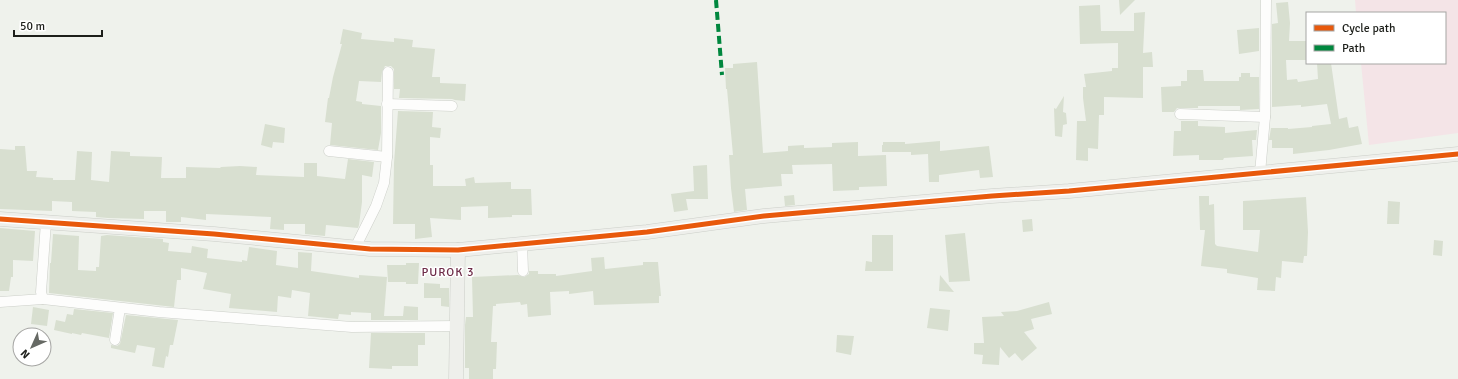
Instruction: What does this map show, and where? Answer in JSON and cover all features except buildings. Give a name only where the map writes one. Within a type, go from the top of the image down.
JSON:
[{"type":"street","points":[[1260,173],[1265,117],[1266,0]]},
{"type":"street","points":[[355,248],[376,206],[384,183],[388,72]]},
{"type":"street","points":[[387,104],[452,106]]},
{"type":"street","points":[[1180,114],[1265,117]]},
{"type":"street","points":[[330,151],[386,157]]},
{"type":"street","points":[[0,219],[214,234],[355,248],[458,250],[647,232],[764,216],[992,196],[1062,192],[1458,154]]},
{"type":"street","points":[[43,299],[40,292],[46,222]]},
{"type":"street","points":[[522,243],[523,270]]},
{"type":"street","points":[[456,379],[458,250]]},
{"type":"street","points":[[0,302],[43,299],[159,312],[352,327],[457,326]]},
{"type":"street","points":[[115,340],[120,308]]},
{"type":"shaded area","points":[[1355,0],[1458,0],[1458,133],[1369,145],[1361,64],[1446,64],[1446,12],[1356,12]]},
{"type":"marked path","points":[[716,0],[722,75]]},
{"type":"cycle path","points":[[0,219],[214,234],[370,249],[458,250],[647,232],[764,216],[992,196],[1069,191],[1458,154]]},
{"type":"district","name":"PUROK 3","points":[[448,272]]}]
